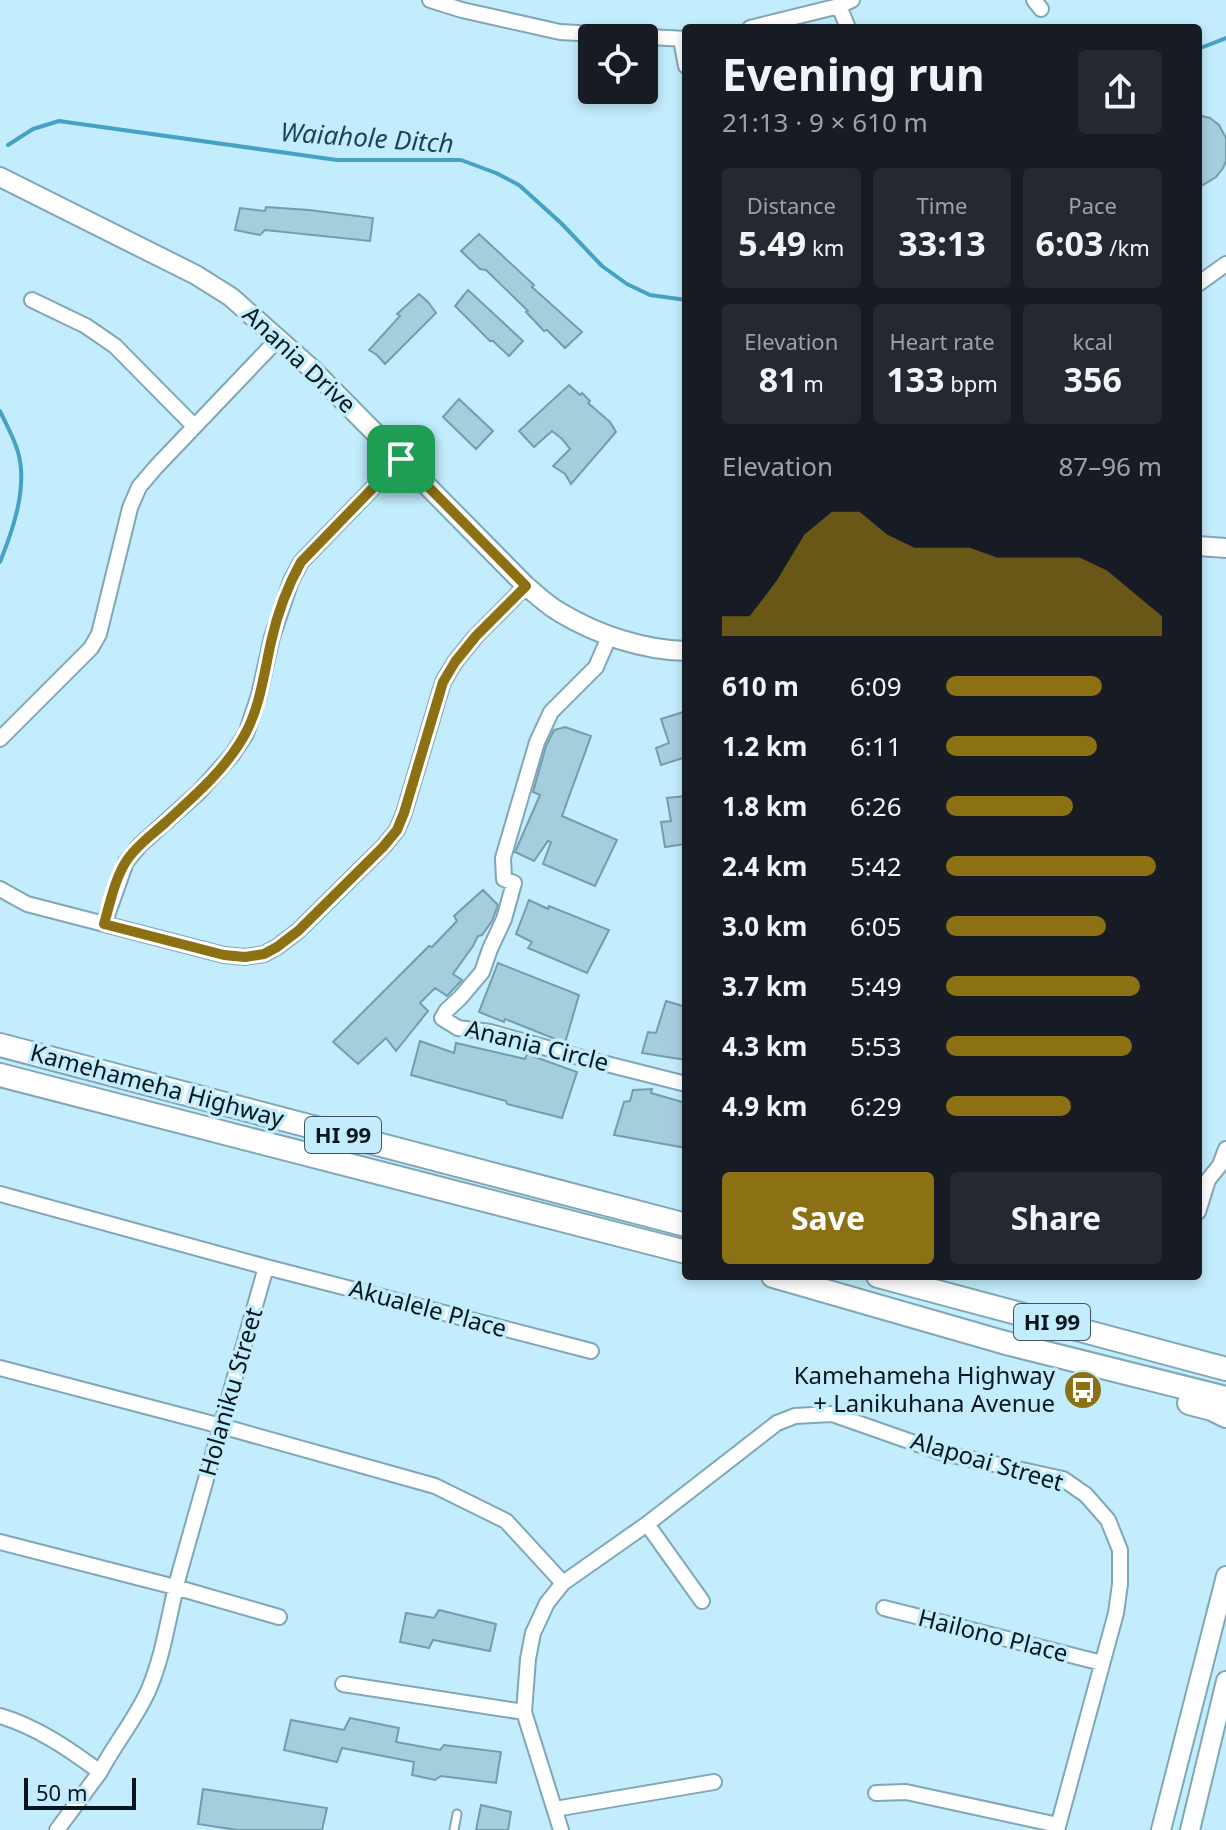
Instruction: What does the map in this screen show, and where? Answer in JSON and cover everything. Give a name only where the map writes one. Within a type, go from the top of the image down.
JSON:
[{"type":"main road","name":"Kamehameha Highway","points":[[0,1045],[682,1224]]},
{"type":"main road","name":"Kamehameha Highway","points":[[0,1075],[682,1251]]},
{"type":"main road","name":"HI 99","points":[[787,1280],[1006,1343],[1226,1398]]},
{"type":"main road","name":"HI 99","points":[[893,1280],[1226,1369]]},
{"type":"main road","points":[[951,1295],[1119,1326],[1226,1355]]},
{"type":"main road","points":[[1006,1343],[1226,1416]]},
{"type":"street","points":[[430,0],[463,5],[560,32],[682,39]]},
{"type":"street","points":[[765,24],[846,3],[848,24]]},
{"type":"street","name":"Anania Drive","points":[[0,177],[196,275],[231,297],[312,369],[526,586],[559,612],[609,637],[665,651],[682,651]]},
{"type":"street","points":[[1202,281],[1226,264]]},
{"type":"street","points":[[32,300],[86,326],[115,346],[194,426]]},
{"type":"street","points":[[0,739],[76,665],[99,634],[130,508],[139,487],[279,338]]},
{"type":"street","points":[[104,924],[126,862],[140,845],[199,792],[246,734],[272,637],[291,581],[301,562],[401,459]]},
{"type":"street","points":[[1202,546],[1226,548]]},
{"type":"street","points":[[0,889],[27,904],[224,955],[245,957],[264,954],[277,947],[298,931],[397,830],[443,682],[476,636],[526,586]]},
{"type":"street","name":"Anania Circle","points":[[609,637],[596,667],[551,712],[537,742],[503,858],[504,879],[514,883],[504,919],[482,972],[442,1018],[458,1028],[490,1032],[682,1083]]},
{"type":"street","points":[[1202,1199],[1208,1180],[1220,1165],[1226,1149]]},
{"type":"street","points":[[0,1194],[266,1267]]},
{"type":"street","name":"Akualele Place","points":[[266,1267],[591,1351]]},
{"type":"street","name":"Holaniku Street","points":[[57,1830],[131,1724],[160,1661],[175,1587],[266,1267]]},
{"type":"street","points":[[0,1368],[435,1486],[506,1521],[563,1583]]},
{"type":"street","name":"Alapoai Street","points":[[561,1830],[524,1712],[533,1633],[547,1603],[563,1583],[647,1524],[777,1423],[795,1416],[832,1414],[943,1453],[1063,1479],[1086,1495],[1108,1520],[1120,1550],[1116,1613],[1057,1828]]},
{"type":"street","points":[[647,1524],[702,1601]]},
{"type":"street","points":[[0,1542],[279,1617]]},
{"type":"street","points":[[1161,1830],[1226,1576]]},
{"type":"street","name":"Hailono Place","points":[[884,1608],[1102,1663]]},
{"type":"street","points":[[1190,1830],[1226,1681]]},
{"type":"street","points":[[343,1684],[524,1712]]},
{"type":"street","points":[[0,1716],[63,1745],[100,1772]]},
{"type":"street","points":[[555,1809],[714,1782]]},
{"type":"street","points":[[876,1793],[906,1792],[1057,1828]]},
{"type":"lane","points":[[454,1830],[457,1814]]},
{"type":"building","points":[[1202,116],[1219,125],[1226,138],[1226,161],[1216,177],[1202,186]]},
{"type":"building","points":[[266,207],[373,218],[370,241],[265,230],[260,235],[235,230],[240,208],[265,211]]},
{"type":"building","points":[[479,234],[582,332],[565,348],[547,330],[544,331],[486,270],[480,269],[461,251]]},
{"type":"building","points":[[468,290],[523,341],[509,356],[455,306]]},
{"type":"building","points":[[419,294],[436,313],[385,364],[369,350],[400,316],[397,314]]},
{"type":"building","points":[[569,385],[590,401],[588,403],[610,422],[616,432],[571,484],[565,474],[553,466],[570,449],[562,439],[552,431],[534,447],[519,431]]},
{"type":"building","points":[[459,399],[493,431],[476,449],[443,417]]},
{"type":"building","points":[[682,712],[682,758],[661,765],[656,748],[669,743],[661,719]]},
{"type":"building","points":[[565,727],[591,736],[562,816],[617,840],[595,886],[543,864],[551,842],[548,841],[534,861],[515,852],[540,795],[533,792],[546,746],[554,730]]},
{"type":"building","points":[[682,796],[682,845],[665,847],[661,822],[671,821],[667,798]]},
{"type":"building","points":[[483,890],[498,905],[492,921],[453,974],[462,980],[447,996],[435,988],[420,1003],[428,1011],[396,1051],[386,1038],[358,1064],[333,1042],[429,946],[432,947],[457,921],[454,916]]},
{"type":"building","points":[[529,900],[609,930],[587,973],[528,948],[532,942],[516,934]]},
{"type":"building","points":[[498,963],[579,995],[565,1043],[479,1012]]},
{"type":"building","points":[[666,1001],[682,1006],[682,1059],[642,1053],[648,1032],[656,1033]]},
{"type":"building","points":[[420,1041],[454,1053],[456,1043],[525,1059],[527,1054],[577,1072],[562,1118],[411,1075]]},
{"type":"building","points":[[652,1089],[651,1093],[682,1102],[682,1147],[614,1135],[624,1102],[630,1101],[633,1090]]},
{"type":"building","points":[[439,1610],[496,1624],[490,1651],[433,1640],[429,1648],[400,1642],[406,1613],[434,1618]]},
{"type":"building","points":[[350,1718],[399,1728],[396,1742],[440,1750],[444,1745],[501,1752],[496,1783],[441,1776],[435,1780],[412,1775],[414,1762],[342,1748],[337,1762],[284,1750],[291,1720],[344,1730]]},
{"type":"building","points":[[203,1789],[327,1808],[322,1830],[237,1830],[198,1824]]},
{"type":"building","points":[[481,1805],[511,1812],[508,1830],[476,1830]]},
{"type":"waterway","name":"Waiahole Ditch","points":[[1202,47],[1226,38]]},
{"type":"waterway","name":"Waiahole Ditch","points":[[8,145],[33,129],[59,121],[337,160],[461,160],[519,185],[602,266],[627,284],[650,295],[682,299]]},
{"type":"waterway","name":"Waiahole Ditch","points":[[0,411],[21,465],[20,494],[14,522],[0,562]]},
{"type":"place","name":"Kamehameha Highway + Lanikuhana Avenue","points":[[1083,1390]]},
{"type":"route","points":[[401,459],[526,586],[476,636],[443,682],[397,830],[298,931],[264,954],[245,957],[224,955],[104,924],[126,862],[140,845],[199,792],[246,734],[259,695],[272,637],[291,581],[301,562],[401,459]]}]
